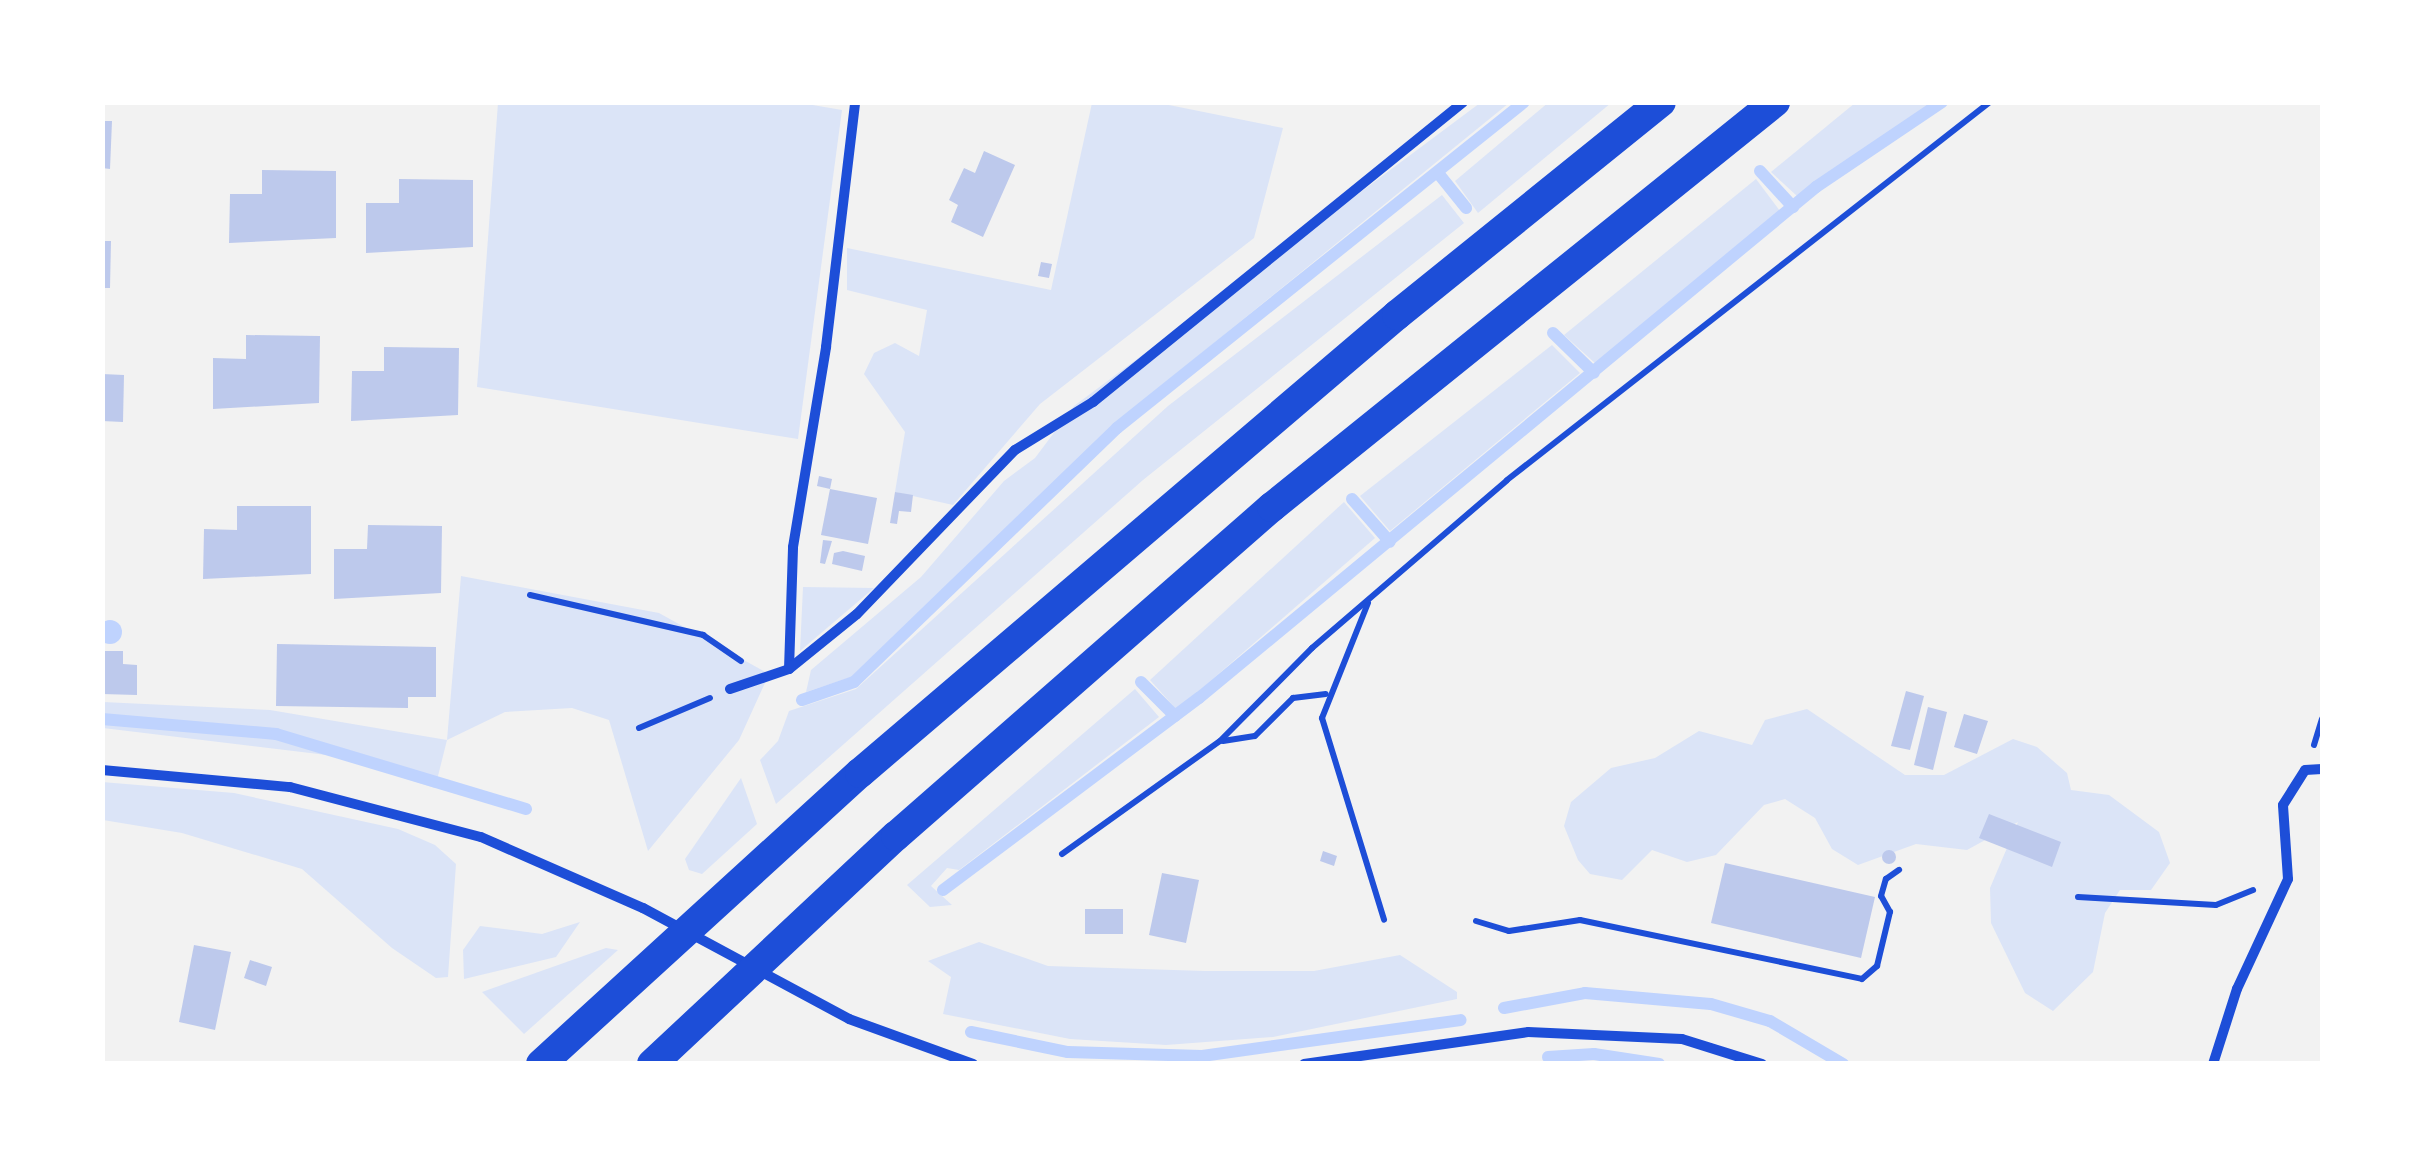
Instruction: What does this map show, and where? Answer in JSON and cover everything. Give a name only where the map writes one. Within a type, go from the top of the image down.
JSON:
[{"type":"highway","points":[[540,1064],[860,772],[1397,315],[1661,102]]},
{"type":"highway","points":[[652,1064],[896,836],[1272,507],[1775,102]]},
{"type":"street","points":[[788,669],[793,546],[826,348],[855,102]]},
{"type":"street","points":[[730,689],[788,669],[858,614],[1015,450],[1093,402],[1463,102]]},
{"type":"street","points":[[2213,1064],[2237,988],[2288,879],[2283,804],[2305,770],[2322,769]]},
{"type":"street","points":[[102,770],[290,787],[480,837],[643,908],[916,1047],[973,1064]]},
{"type":"street","points":[[1304,1064],[1528,1032],[1682,1039],[1762,1064]]},
{"type":"path","points":[[1062,854],[1220,742],[1370,597],[1521,469],[1990,102]]},
{"type":"path","points":[[530,595],[704,634],[766,678]]},
{"type":"path","points":[[1370,597],[1326,694],[1322,718],[1384,920]]},
{"type":"path","points":[[639,728],[730,689]]},
{"type":"path","points":[[1220,742],[1255,736],[1293,698],[1326,694]]},
{"type":"path","points":[[1476,921],[1509,932],[1580,920],[1862,979],[1877,966],[1890,912],[1880,896],[1886,879],[1899,870]]},
{"type":"path","points":[[2078,896],[2216,906],[2288,879]]},
{"type":"shaded area","points":[[795,102],[842,110],[798,439],[477,387],[498,103]]},
{"type":"shaded area","points":[[1549,102],[1611,103],[1478,213],[1455,181]]},
{"type":"shaded area","points":[[1092,103],[1159,103],[1283,128],[1254,238],[1040,404],[953,505],[895,492],[905,432],[864,374],[874,353],[895,343],[919,356],[927,310],[847,290],[847,248],[1051,290]]},
{"type":"shaded area","points":[[1480,103],[1509,103],[1112,426],[851,677],[806,692],[811,670],[921,577],[1004,481],[1035,458],[1074,406]]},
{"type":"shaded area","points":[[1855,103],[1932,103],[1797,196],[1771,172]]},
{"type":"shaded area","points":[[1756,179],[1780,211],[1596,364],[1564,335]]},
{"type":"shaded area","points":[[1442,195],[1464,223],[1143,480],[776,804],[760,760],[778,741],[789,711],[856,689],[1168,406]]},
{"type":"shaded area","points":[[1552,345],[1580,373],[1390,531],[1360,496]]},
{"type":"shaded area","points":[[1344,502],[1375,538],[1177,710],[1150,680]]},
{"type":"shaded area","points":[[461,576],[659,613],[769,674],[739,740],[648,851],[609,720],[572,708],[505,712],[447,740]]},
{"type":"shaded area","points":[[803,587],[874,588],[800,651]]},
{"type":"shaded area","points":[[1135,689],[1159,717],[959,870],[947,868],[931,886],[952,905],[930,907],[907,885]]},
{"type":"shaded area","points":[[103,702],[270,710],[447,740],[435,788],[335,756],[103,728]]},
{"type":"shaded area","points":[[1807,709],[1905,775],[1944,775],[2013,739],[2037,747],[2067,773],[2071,790],[2109,795],[2159,832],[2170,863],[2151,890],[2120,890],[2105,913],[2093,972],[2053,1011],[2025,993],[1991,923],[1990,888],[2018,822],[1967,850],[1916,844],[1858,865],[1832,849],[1815,818],[1785,799],[1764,805],[1716,855],[1687,862],[1652,850],[1622,880],[1590,874],[1578,860],[1564,826],[1571,802],[1611,768],[1655,758],[1699,731],[1752,745],[1765,720]]},
{"type":"shaded area","points":[[741,778],[757,824],[702,874],[689,870],[685,859]]},
{"type":"shaded area","points":[[102,782],[234,793],[398,829],[435,845],[456,864],[448,977],[436,978],[392,948],[302,869],[182,833],[103,820]]},
{"type":"shaded area","points":[[580,922],[556,957],[464,979],[463,950],[480,926],[542,934]]},
{"type":"shaded area","points":[[979,942],[1048,966],[1205,971],[1314,971],[1400,955],[1457,992],[1457,999],[1273,1037],[1166,1045],[1070,1039],[943,1014],[951,977],[928,961]]},
{"type":"shaded area","points":[[606,948],[618,950],[524,1034],[482,992]]},
{"type":"water","points":[[110,620],[122,632],[110,644],[98,632]]},
{"type":"building","points":[[102,121],[112,121],[110,169],[102,168]]},
{"type":"building","points":[[984,151],[1015,165],[983,237],[951,222],[958,205],[949,200],[964,168],[975,173]]},
{"type":"building","points":[[262,170],[336,171],[336,238],[229,243],[230,194],[262,194]]},
{"type":"building","points":[[399,179],[473,180],[473,247],[366,253],[366,203],[399,203]]},
{"type":"building","points":[[102,241],[111,241],[110,288],[102,288]]},
{"type":"building","points":[[1041,262],[1052,264],[1049,278],[1038,276]]},
{"type":"building","points":[[246,335],[320,336],[319,403],[213,409],[213,358],[246,359]]},
{"type":"building","points":[[384,347],[459,348],[458,415],[351,421],[352,371],[384,371]]},
{"type":"building","points":[[102,374],[124,375],[123,422],[102,421]]},
{"type":"building","points":[[819,476],[832,479],[830,489],[817,486]]},
{"type":"building","points":[[830,489],[877,498],[868,544],[821,535]]},
{"type":"building","points":[[895,492],[913,495],[911,512],[899,511],[897,524],[890,523]]},
{"type":"building","points":[[237,506],[311,506],[311,574],[203,579],[204,529],[237,530]]},
{"type":"building","points":[[368,525],[442,526],[441,593],[334,599],[334,549],[367,549]]},
{"type":"building","points":[[823,540],[832,541],[825,564],[820,563]]},
{"type":"building","points":[[834,553],[865,556],[862,571],[832,564]]},
{"type":"building","points":[[277,644],[436,647],[436,697],[408,697],[408,708],[276,706]]},
{"type":"building","points":[[102,651],[123,651],[123,664],[137,665],[137,695],[102,694]]},
{"type":"building","points":[[1906,691],[1924,696],[1910,750],[1891,746]]},
{"type":"building","points":[[1928,707],[1947,712],[1933,770],[1914,765]]},
{"type":"building","points":[[1964,714],[1988,721],[1977,754],[1954,747]]},
{"type":"building","points":[[1989,814],[2061,842],[2052,867],[1979,838]]},
{"type":"building","points":[[1889,850],[1896,857],[1889,864],[1882,857]]},
{"type":"building","points":[[1323,851],[1337,856],[1334,866],[1320,861]]},
{"type":"building","points":[[1725,863],[1875,897],[1861,958],[1711,923]]},
{"type":"building","points":[[1162,873],[1199,880],[1186,943],[1149,935]]},
{"type":"building","points":[[1085,909],[1123,909],[1123,934],[1085,934]]},
{"type":"building","points":[[194,945],[231,952],[215,1030],[179,1022]]},
{"type":"building","points":[[250,960],[272,967],[266,986],[244,978]]},
{"type":"waterway","points":[[802,700],[854,682],[1117,428],[1524,102]]},
{"type":"waterway","points":[[943,890],[1199,698],[1816,187],[1942,102]]},
{"type":"waterway","points":[[1760,171],[1793,207]]},
{"type":"waterway","points":[[1438,173],[1466,208]]},
{"type":"waterway","points":[[1553,333],[1594,373]]},
{"type":"waterway","points":[[1352,499],[1390,542]]},
{"type":"waterway","points":[[1141,682],[1175,716]]},
{"type":"waterway","points":[[102,719],[276,734],[526,809]]},
{"type":"waterway","points":[[1504,1008],[1585,993],[1711,1004],[1770,1021],[1843,1064]]},
{"type":"waterway","points":[[971,1032],[1068,1052],[1202,1056],[1461,1020]]},
{"type":"waterway","points":[[1548,1057],[1594,1054],[1659,1064]]}]
